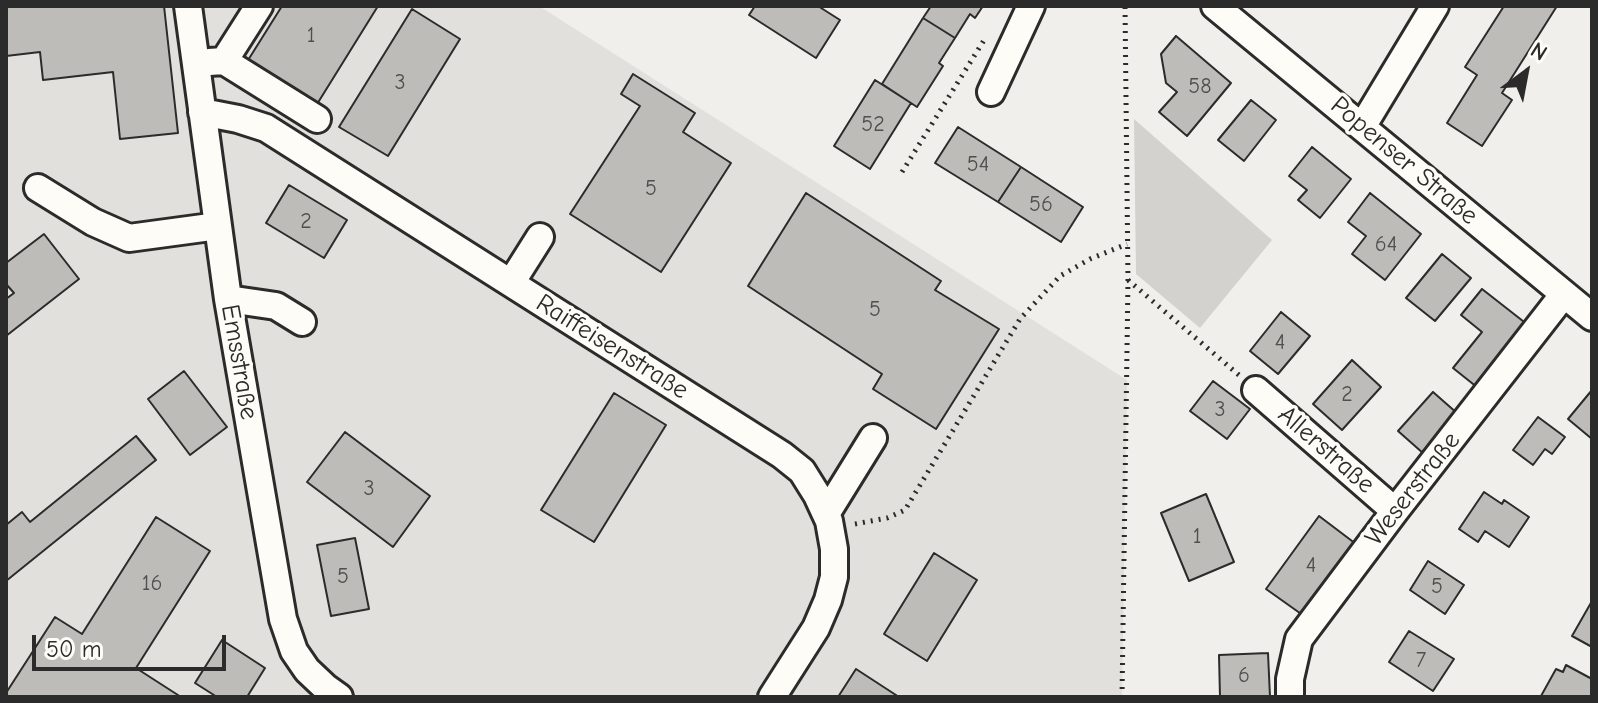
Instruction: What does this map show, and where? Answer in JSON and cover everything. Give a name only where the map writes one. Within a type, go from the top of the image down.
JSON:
[{"type":"street","name":"Emsstraße","points":[[188,6],[228,299],[283,619],[294,651],[307,670],[339,697]]},
{"type":"street","points":[[224,61],[259,6]]},
{"type":"street","points":[[991,92],[1031,6]]},
{"type":"street","name":"Popenser Straße","points":[[1215,6],[1564,294],[1590,312]]},
{"type":"street","points":[[1362,127],[1435,6]]},
{"type":"street","points":[[196,63],[224,61],[317,119]]},
{"type":"street","name":"Raiffeisenstraße","points":[[202,112],[266,128],[782,455],[802,471],[817,495],[828,522],[834,549],[834,577],[816,628],[772,697]]},
{"type":"street","points":[[38,188],[93,222],[129,238],[218,226]]},
{"type":"street","points":[[511,283],[540,237]]},
{"type":"street","name":"Weserstraße","points":[[1290,697],[1290,679],[1299,639],[1564,294]]},
{"type":"street","points":[[228,299],[276,306],[302,322]]},
{"type":"street","name":"Allerstraße","points":[[1256,390],[1395,511]]},
{"type":"street","points":[[828,522],[873,438]]},
{"type":"path","points":[[1122,697],[1128,280],[1125,6]]},
{"type":"path","points":[[902,172],[989,31]]},
{"type":"path","points":[[828,522],[887,518],[905,510],[1020,319],[1060,276],[1090,259],[1127,244]]},
{"type":"path","points":[[1128,280],[1256,390]]},
{"type":"shaded area","points":[[6,6],[539,6],[1127,380],[1122,697],[6,697]]},
{"type":"shaded area","points":[[1134,119],[1272,240],[1200,328],[1136,274]]},
{"type":"building","points":[[6,6],[164,6],[178,133],[120,139],[113,72],[43,80],[40,52],[6,56]]},
{"type":"building","points":[[282,6],[378,6],[314,109],[245,65]]},
{"type":"building","points":[[755,6],[818,6],[840,20],[816,58],[749,15]]},
{"type":"building","points":[[931,6],[983,6],[975,18],[970,14],[955,38],[923,18]]},
{"type":"building","points":[[1504,6],[1557,6],[1502,93],[1512,100],[1482,146],[1447,123],[1477,75],[1465,67]]},
{"type":"building","points":[[412,9],[460,39],[388,156],[339,127]]},
{"type":"building","points":[[923,18],[955,38],[939,63],[943,66],[917,107],[882,84]]},
{"type":"building","points":[[1176,36],[1231,83],[1187,136],[1159,112],[1177,92],[1166,83],[1161,54]]},
{"type":"building","points":[[633,74],[695,113],[683,132],[731,163],[661,272],[570,214],[640,106],[621,94]]},
{"type":"building","points":[[875,80],[911,103],[870,169],[834,146]]},
{"type":"building","points":[[1251,100],[1276,120],[1244,161],[1218,140]]},
{"type":"building","points":[[958,127],[1021,167],[998,202],[935,163]]},
{"type":"building","points":[[1312,147],[1351,179],[1320,218],[1298,200],[1307,190],[1289,176]]},
{"type":"building","points":[[1021,167],[1083,207],[1061,242],[998,202]]},
{"type":"building","points":[[289,185],[347,220],[324,258],[266,223]]},
{"type":"building","points":[[806,193],[941,281],[935,290],[999,329],[936,429],[873,389],[882,374],[748,286]]},
{"type":"building","points":[[1370,193],[1421,234],[1385,280],[1352,254],[1366,236],[1348,222]]},
{"type":"building","points":[[44,234],[79,279],[6,336],[6,299],[14,293],[6,284],[6,263]]},
{"type":"building","points":[[1442,254],[1471,278],[1435,321],[1406,298]]},
{"type":"building","points":[[1482,289],[1528,325],[1478,388],[1453,368],[1482,332],[1461,315]]},
{"type":"building","points":[[1281,312],[1310,336],[1278,374],[1250,351]]},
{"type":"building","points":[[1352,360],[1381,387],[1342,430],[1313,404]]},
{"type":"building","points":[[184,371],[227,427],[190,455],[148,399]]},
{"type":"building","points":[[1213,381],[1250,409],[1227,439],[1190,411]]},
{"type":"building","points":[[1592,390],[1592,439],[1568,419]]},
{"type":"building","points":[[1433,392],[1458,414],[1424,454],[1398,431]]},
{"type":"building","points":[[614,393],[666,425],[594,542],[541,510]]},
{"type":"building","points":[[1538,417],[1565,437],[1552,454],[1545,449],[1533,465],[1513,450]]},
{"type":"building","points":[[345,432],[430,496],[393,547],[307,482]]},
{"type":"building","points":[[136,436],[156,460],[6,581],[6,525],[22,512],[30,522]]},
{"type":"building","points":[[1484,492],[1502,504],[1504,500],[1529,517],[1509,547],[1485,531],[1478,542],[1459,529]]},
{"type":"building","points":[[1206,494],[1234,562],[1189,581],[1161,513]]},
{"type":"building","points":[[1319,516],[1356,544],[1304,616],[1266,589]]},
{"type":"building","points":[[156,517],[210,551],[136,668],[181,697],[6,697],[55,617],[82,634]]},
{"type":"building","points":[[355,538],[369,609],[331,616],[317,545]]},
{"type":"building","points":[[934,553],[977,580],[927,661],[884,634]]},
{"type":"building","points":[[1428,561],[1464,585],[1445,614],[1410,590]]},
{"type":"building","points":[[1592,601],[1592,647],[1572,636]]},
{"type":"building","points":[[1409,631],[1454,659],[1433,691],[1389,662]]},
{"type":"building","points":[[222,640],[265,668],[247,697],[217,697],[195,683]]},
{"type":"building","points":[[1268,653],[1270,697],[1220,697],[1219,655]]},
{"type":"building","points":[[1566,665],[1592,679],[1592,697],[1541,696],[1556,669],[1563,672]]},
{"type":"building","points":[[856,669],[899,697],[838,697]]}]
